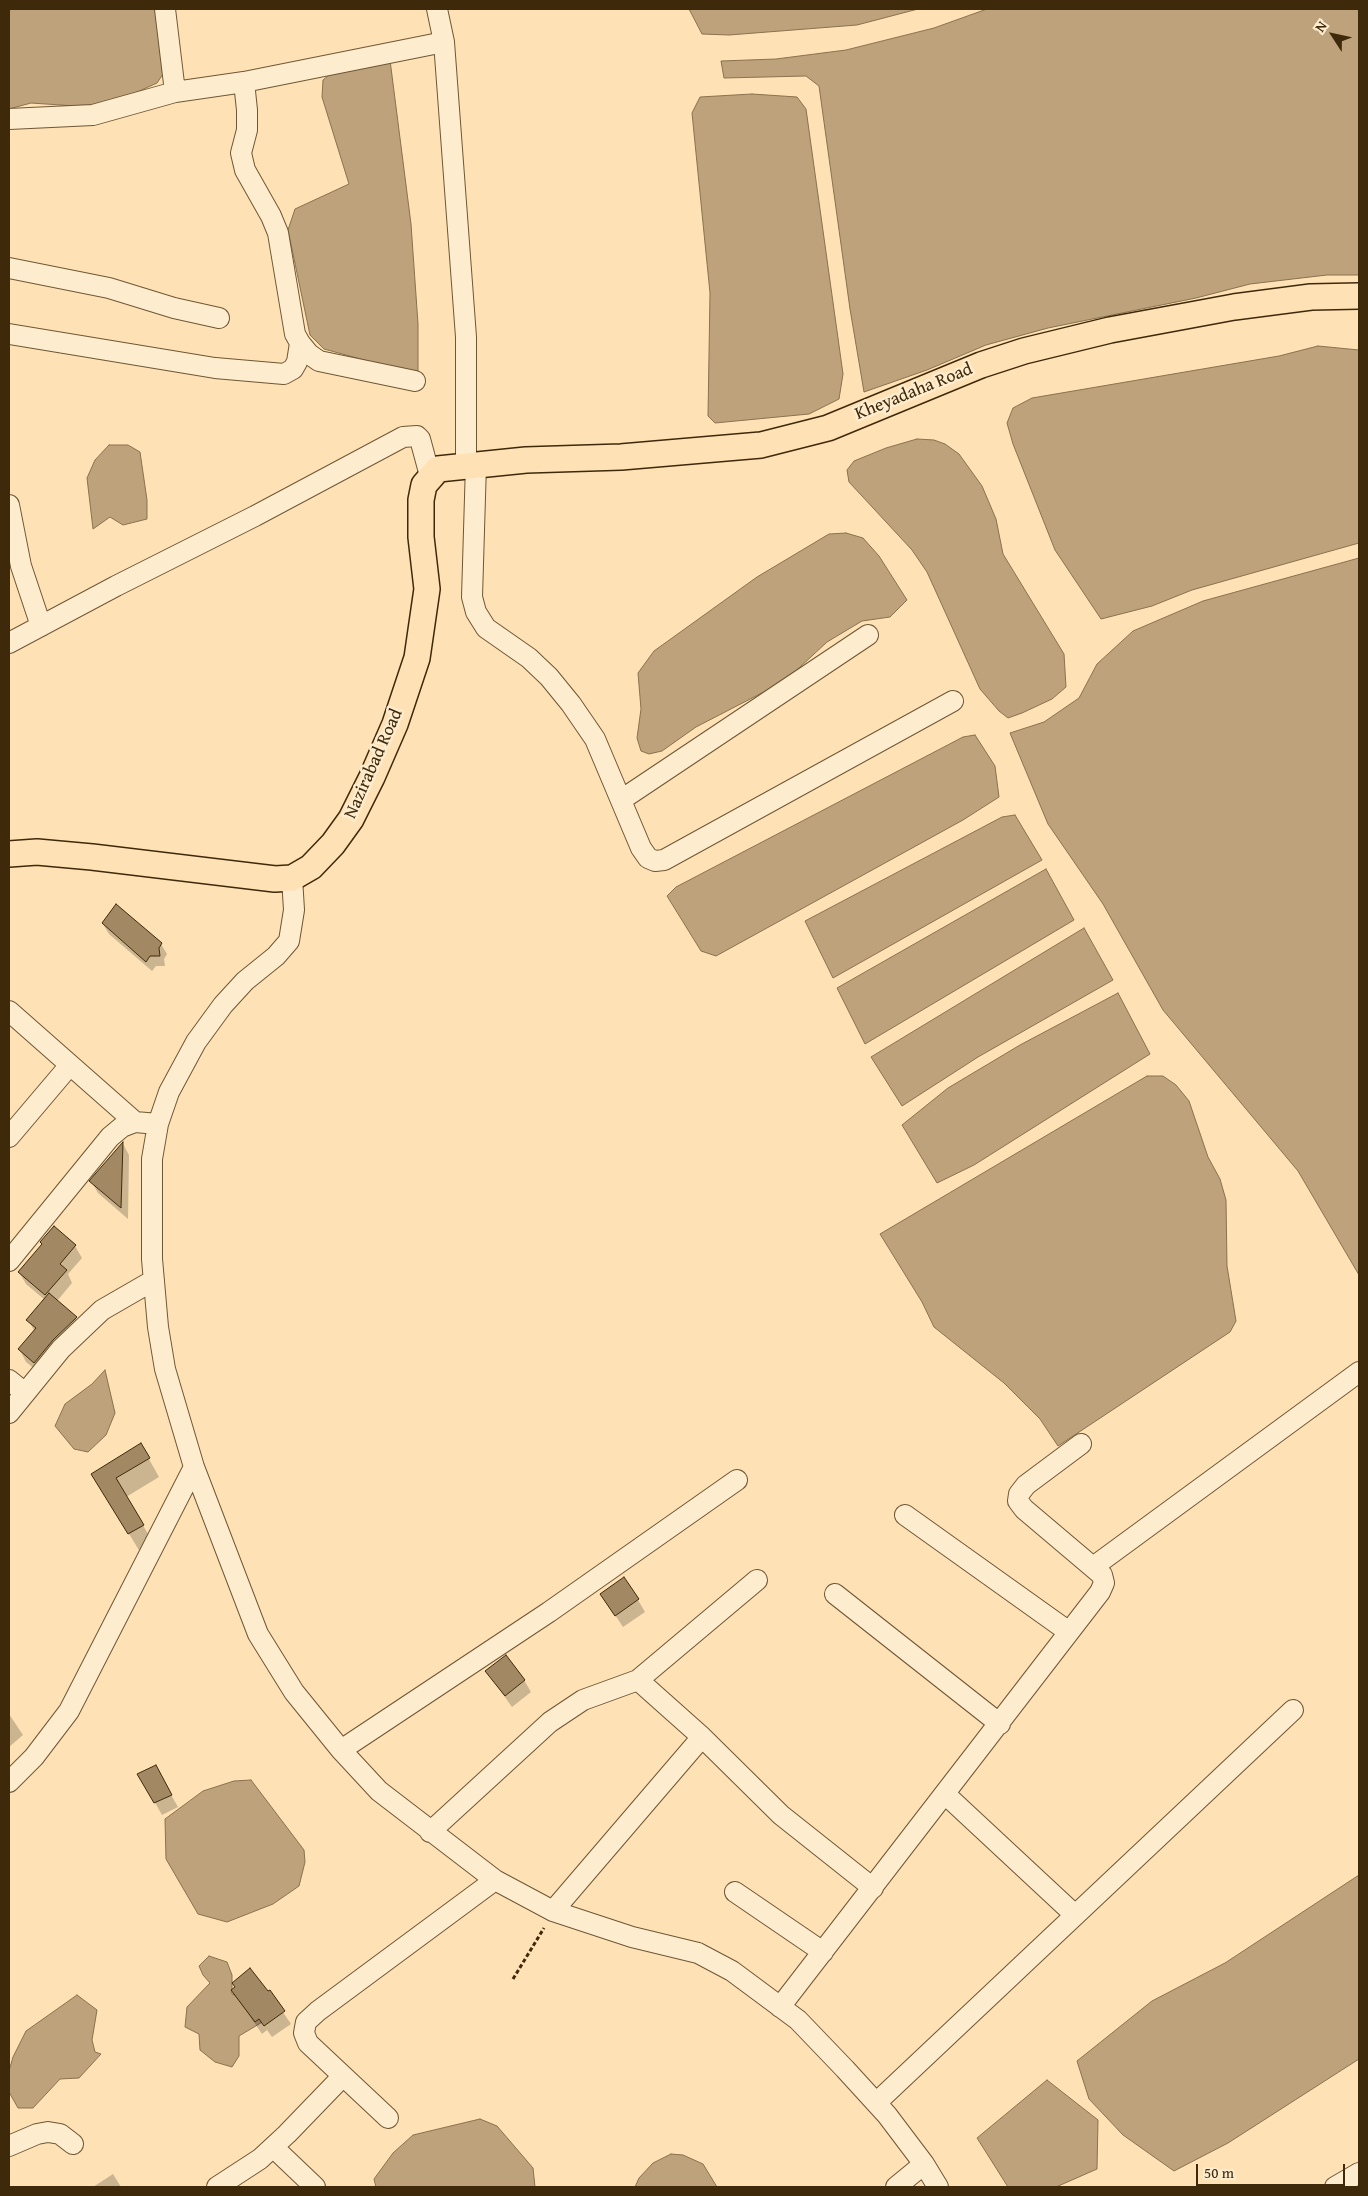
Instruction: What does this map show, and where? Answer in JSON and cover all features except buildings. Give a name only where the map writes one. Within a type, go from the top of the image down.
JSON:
[{"type":"main road","name":"Kheyadaha Road","points":[[453,468],[622,457],[761,444],[828,428],[981,365],[1024,351],[1110,330],[1234,307],[1311,297],[1359,296]]},
{"type":"main road","name":"Nazirabad Road","points":[[292,878],[311,867],[333,844],[351,818],[372,777],[395,724],[417,658],[423,626],[427,589],[421,538],[421,500],[424,485],[453,468]]},
{"type":"main road","points":[[9,854],[37,852],[241,876],[275,879],[292,878]]},
{"type":"street","points":[[165,9],[175,92]]},
{"type":"street","points":[[436,9],[444,42],[466,337],[453,468],[472,597],[476,612],[486,628],[529,658],[549,677],[571,704],[595,739],[641,848],[648,858],[655,862],[664,860],[953,701]]},
{"type":"street","points":[[9,119],[93,115],[175,92],[244,82],[444,42]]},
{"type":"street","points":[[244,82],[247,130],[242,153],[245,170],[271,216],[278,233],[295,334],[300,343],[309,354],[319,361],[415,381]]},
{"type":"street","points":[[9,268],[109,288],[174,308],[219,318]]},
{"type":"street","points":[[9,334],[215,368],[284,374],[293,369],[297,362],[300,343]]},
{"type":"street","points":[[9,643],[403,437],[417,436],[453,468]]},
{"type":"street","points":[[9,505],[21,566],[40,626]]},
{"type":"street","points":[[621,800],[868,635]]},
{"type":"street","points":[[292,878],[293,920],[288,941],[276,956],[222,1005],[196,1042],[169,1092],[158,1124],[152,1176],[154,1280],[158,1327],[165,1369],[194,1466],[258,1634],[294,1692],[340,1750],[379,1791],[495,1880],[553,1912],[632,1937],[698,1953],[732,1971],[798,2020],[876,2103],[924,2164],[938,2187]]},
{"type":"street","points":[[9,1011],[135,1122]]},
{"type":"street","points":[[9,1137],[70,1065]]},
{"type":"street","points":[[9,1261],[110,1137],[122,1127],[135,1122],[158,1124]]},
{"type":"street","points":[[9,1413],[61,1349],[102,1310],[154,1280]]},
{"type":"street","points":[[1094,1567],[1359,1372]]},
{"type":"street","points":[[9,1380],[26,1393]]},
{"type":"street","points":[[780,2007],[1100,1592],[1104,1583],[1102,1575],[1024,1509],[1018,1501],[1019,1494],[1026,1485],[1081,1444]]},
{"type":"street","points":[[9,1782],[34,1757],[69,1711],[194,1466]]},
{"type":"street","points":[[340,1750],[549,1612],[738,1480]]},
{"type":"street","points":[[905,1514],[1069,1632]]},
{"type":"street","points":[[430,1832],[564,1711],[582,1700],[638,1680],[757,1580]]},
{"type":"street","points":[[835,1594],[1000,1724]]},
{"type":"street","points":[[638,1680],[702,1737],[792,1825],[873,1888]]},
{"type":"street","points":[[876,2103],[1293,1710]]},
{"type":"street","points":[[553,1912],[702,1737]]},
{"type":"street","points":[[945,1794],[1075,1915]]},
{"type":"street","points":[[388,2118],[308,2043],[304,2033],[306,2022],[318,2011],[495,1880]]},
{"type":"street","points":[[734,1892],[823,1952]]},
{"type":"street","points":[[216,2187],[260,2159],[343,2076]]},
{"type":"street","points":[[9,2146],[37,2134],[48,2132],[60,2134],[73,2144]]},
{"type":"street","points":[[273,2147],[315,2187]]},
{"type":"street","points":[[896,2187],[924,2164]]},
{"type":"street","points":[[1335,2187],[1359,2173]]},
{"type":"path","points":[[514,1979],[535,1944]]},
{"type":"shaded area","points":[[9,9],[155,9],[163,74],[157,83],[135,93],[90,107],[31,103],[9,109]]},
{"type":"shaded area","points":[[689,9],[918,9],[857,25],[729,35],[702,34]]},
{"type":"shaded area","points":[[987,9],[1359,9],[1359,275],[1327,275],[1250,284],[1196,298],[1048,328],[986,345],[927,370],[864,392],[850,309],[819,86],[806,76],[724,78],[721,61],[776,59],[846,50],[934,28]]},
{"type":"shaded area","points":[[390,60],[411,224],[418,324],[418,371],[401,370],[324,349],[310,335],[288,230],[295,209],[349,184],[322,97],[323,80],[339,67]]},
{"type":"shaded area","points":[[752,94],[797,97],[806,109],[843,374],[839,399],[809,414],[715,423],[708,416],[710,293],[692,113],[700,97]]},
{"type":"shaded area","points":[[1318,346],[1359,350],[1359,543],[1192,590],[1152,606],[1101,619],[1055,550],[1013,444],[1007,423],[1013,408],[1032,398],[1279,356]]},
{"type":"shaded area","points":[[917,439],[934,440],[945,444],[959,454],[982,486],[996,519],[1003,554],[1064,654],[1066,687],[1052,699],[1008,718],[999,711],[980,689],[927,572],[912,550],[849,482],[847,470],[854,461],[886,448]]},
{"type":"shaded area","points":[[109,445],[128,445],[140,452],[147,500],[147,519],[123,525],[110,517],[93,529],[87,478],[95,460]]},
{"type":"shaded area","points":[[846,533],[863,538],[879,556],[907,600],[890,617],[862,621],[827,642],[785,681],[696,727],[662,751],[649,754],[641,751],[637,738],[641,709],[638,673],[654,651],[757,577],[829,534]]},
{"type":"shaded area","points":[[1359,558],[1359,1275],[1298,1171],[1163,1010],[1103,904],[1048,824],[1010,733],[1044,722],[1079,698],[1097,664],[1133,631],[1203,601]]},
{"type":"shaded area","points":[[975,735],[995,766],[999,797],[963,820],[716,956],[701,951],[667,896],[676,887],[963,737]]},
{"type":"shaded area","points":[[1015,815],[1042,860],[833,978],[805,921],[1002,817]]},
{"type":"shaded area","points":[[1046,869],[1074,920],[865,1044],[837,988]]},
{"type":"shaded area","points":[[1084,928],[1113,980],[978,1057],[902,1106],[871,1057]]},
{"type":"shaded area","points":[[1118,993],[1150,1054],[974,1165],[937,1183],[902,1125],[948,1088],[1020,1045]]},
{"type":"shaded area","points":[[1147,1076],[1163,1076],[1176,1085],[1189,1101],[1208,1157],[1220,1179],[1226,1200],[1227,1266],[1236,1321],[1230,1332],[1058,1446],[1040,1419],[1004,1383],[934,1327],[922,1302],[880,1234]]},
{"type":"shaded area","points":[[105,1370],[115,1413],[106,1435],[88,1452],[74,1449],[55,1426],[65,1404],[92,1384]]},
{"type":"shaded area","points":[[251,1780],[304,1850],[305,1862],[299,1886],[273,1904],[227,1922],[198,1914],[166,1859],[165,1819],[203,1791],[234,1781]]},
{"type":"shaded area","points":[[1359,1875],[1359,2059],[1228,2143],[1174,2171],[1123,2135],[1089,2099],[1077,2061],[1152,2001],[1225,1963]]},
{"type":"shaded area","points":[[209,1956],[227,1962],[232,1975],[232,1994],[260,2005],[264,2021],[239,2036],[239,2056],[232,2067],[215,2062],[200,2050],[199,2034],[185,2027],[187,2007],[210,1983],[203,1975],[199,1966]]},
{"type":"shaded area","points":[[77,1995],[97,2010],[92,2040],[95,2052],[101,2054],[79,2078],[60,2079],[33,2108],[18,2108],[9,2092],[9,2071],[13,2057],[26,2031]]},
{"type":"shaded area","points":[[1047,2080],[1098,2120],[1097,2169],[1056,2187],[1008,2187],[977,2138]]},
{"type":"shaded area","points":[[480,2119],[497,2126],[533,2168],[535,2187],[376,2187],[374,2179],[393,2153],[413,2135]]},
{"type":"shaded area","points":[[671,2154],[683,2155],[703,2164],[717,2187],[635,2187],[639,2178],[653,2163]]}]
